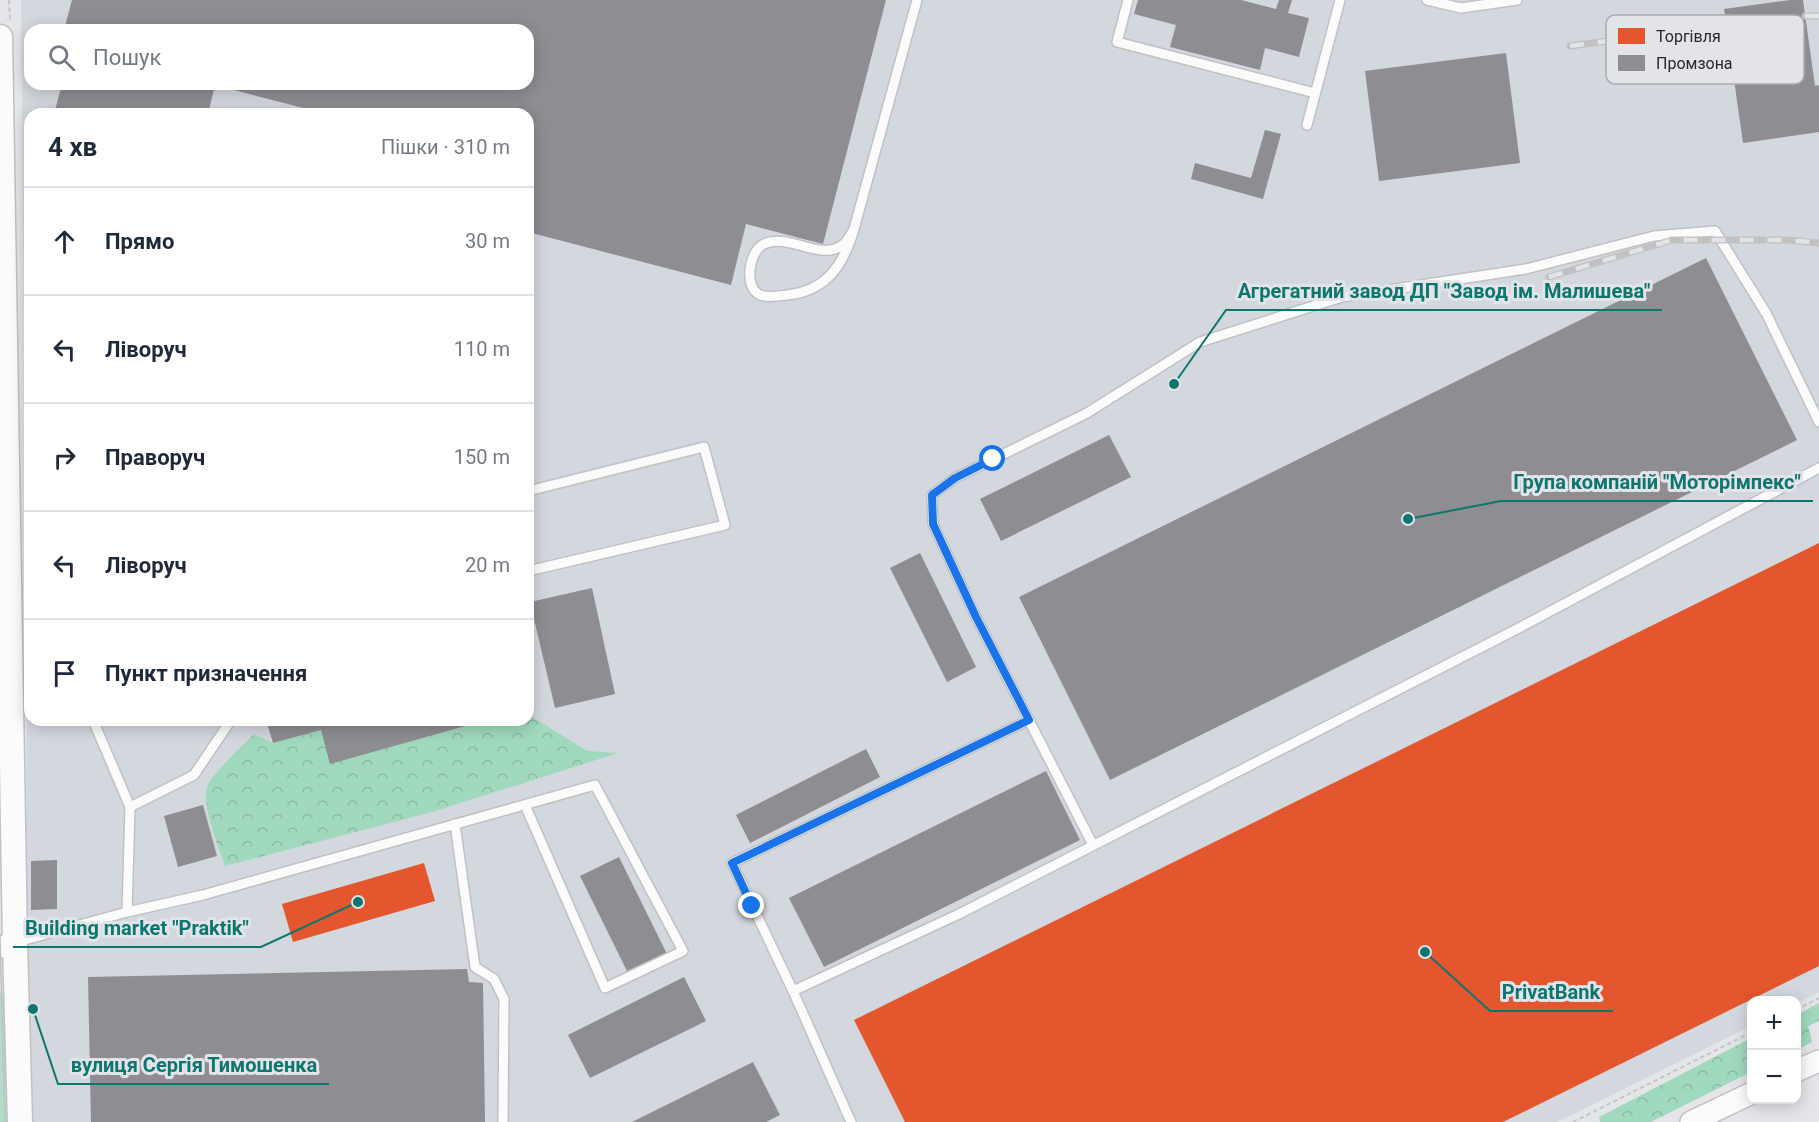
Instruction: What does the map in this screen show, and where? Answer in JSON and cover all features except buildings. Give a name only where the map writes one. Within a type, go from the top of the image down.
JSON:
[{"type":"main road","points":[[0,37],[7,945],[20,1122]]},
{"type":"street","points":[[1801,1069],[1819,1061]]},
{"type":"street","points":[[1691,1122],[1747,1095]]},
{"type":"lane","points":[[854,229],[845,243],[830,250],[780,241],[760,245],[751,263],[751,285],[761,295],[774,297],[792,295],[810,290],[838,267],[849,248],[917,0]]},
{"type":"lane","points":[[1128,0],[1117,42],[1315,93]]},
{"type":"lane","points":[[1307,125],[1340,0]]},
{"type":"lane","points":[[1427,0],[1461,8],[1517,0]]},
{"type":"lane","points":[[1093,844],[976,617],[933,524],[932,495],[955,478],[1087,413],[1200,342],[1342,297],[1526,269],[1654,236],[1715,231],[1766,313],[1819,422]]},
{"type":"lane","points":[[534,490],[705,447],[725,525],[534,570]]},
{"type":"lane","points":[[793,991],[959,914],[1517,629],[1819,468]]},
{"type":"lane","points":[[851,1122],[793,991],[732,863],[1029,720]]},
{"type":"lane","points":[[96,726],[130,807],[127,912]]},
{"type":"lane","points":[[130,807],[194,775],[227,726]]},
{"type":"lane","points":[[7,945],[127,912],[203,896],[525,804],[595,785],[683,951],[605,988],[525,804]]},
{"type":"lane","points":[[455,824],[475,967],[494,979],[504,999],[503,1122]]},
{"type":"path","points":[[1801,1008],[1819,998]]},
{"type":"path","points":[[1573,1122],[1747,1035]]},
{"type":"shaded area","points":[[21,0],[1819,0],[1819,992],[1801,1001],[1801,996],[1747,996],[1747,1028],[1557,1122],[30,1122],[26,913],[27,726],[534,726],[534,108],[24,108],[24,326]]},
{"type":"green space","points":[[534,718],[587,751],[618,753],[432,812],[225,866],[209,816],[207,787],[221,768],[254,734],[273,743],[321,730],[331,763],[464,726],[534,726]]},
{"type":"green space","points":[[0,993],[6,993],[9,1122],[0,1122]]},
{"type":"green space","points":[[1819,1003],[1819,1021],[1808,1026],[1812,1042],[1801,1048],[1801,1013]]},
{"type":"green space","points":[[1747,1040],[1747,1074],[1651,1122],[1600,1122],[1599,1117]]},
{"type":"tram line","points":[[0,936],[5,1122]]},
{"type":"railway","points":[[1805,16],[1819,16]]},
{"type":"railway","points":[[1570,46],[1606,41]]},
{"type":"railway","points":[[1549,277],[1672,240],[1788,240],[1819,243]]},
{"type":"place","name":"Агрегатний завод ДП \"Завод ім. Малишева\"","points":[[1174,384]]},
{"type":"place","name":"Група компаній \"Моторімпекс\"","points":[[1408,519]]},
{"type":"place","name":"Building market \"Praktik\"","points":[[358,902]]},
{"type":"place","name":"PrivatBank","points":[[1425,952]]},
{"type":"place","name":"вулиця Сергія Тимошенка","points":[[33,1009]]},
{"type":"route","points":[[752,906],[732,863],[1029,720],[976,617],[933,524],[932,495],[955,478],[993,459]]}]
